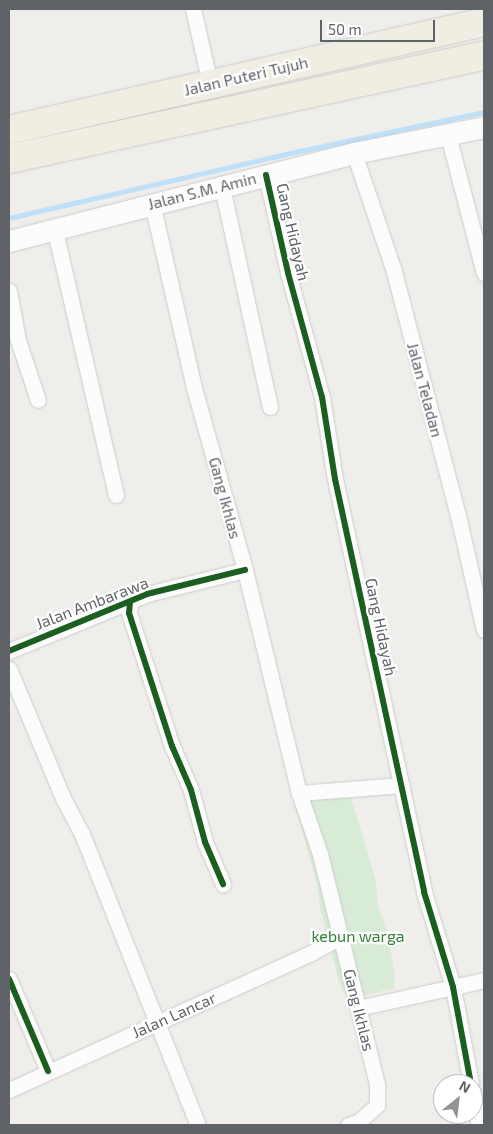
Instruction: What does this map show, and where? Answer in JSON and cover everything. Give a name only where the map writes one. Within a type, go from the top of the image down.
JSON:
[{"type":"highway","name":"Jalan Puteri Tujuh","points":[[9,130],[484,22]]},
{"type":"highway","name":"Jalan Puteri Tujuh","points":[[9,159],[484,55]]},
{"type":"street","points":[[193,9],[210,84]]},
{"type":"street","name":"Jalan S.M. Amin","points":[[9,241],[55,231],[152,203],[354,154],[484,127]]},
{"type":"street","points":[[448,135],[484,273]]},
{"type":"street","name":"Jalan Teladan","points":[[354,154],[393,268],[458,515],[484,630]]},
{"type":"street","name":"Gang Hidayah","points":[[266,176],[288,272],[322,397],[335,478],[424,892],[453,987],[469,1074]]},
{"type":"street","points":[[222,187],[270,407]]},
{"type":"street","name":"Gang Ikhlas","points":[[152,203],[194,388],[245,570],[298,792],[320,854],[339,938],[377,1084],[377,1105],[358,1122],[348,1125]]},
{"type":"street","points":[[55,231],[116,494]]},
{"type":"street","points":[[9,291],[18,340],[38,400]]},
{"type":"street","name":"Jalan Ambarawa","points":[[9,651],[147,594],[245,570]]},
{"type":"street","points":[[130,602],[129,613],[172,746],[191,790],[205,842],[222,884]]},
{"type":"street","points":[[9,669],[63,798],[82,834],[198,1125]]},
{"type":"street","points":[[298,792],[402,785]]},
{"type":"street","name":"Jalan Lancar","points":[[9,1090],[311,953],[339,938]]},
{"type":"street","points":[[9,979],[48,1071]]},
{"type":"street","points":[[358,1008],[484,980]]},
{"type":"green space","name":"kebun warga","points":[[350,794],[376,881],[378,906],[388,935],[395,976],[394,988],[348,1000],[339,982],[321,912],[317,884],[292,796]]},
{"type":"waterway","points":[[9,218],[281,155],[484,112]]},
{"type":"cycle path","points":[[266,175],[288,273],[322,397],[335,479],[424,892],[453,987],[469,1074]]},
{"type":"cycle path","points":[[9,651],[147,594],[245,570]]},
{"type":"cycle path","points":[[130,602],[129,613],[172,746],[191,790],[205,842],[223,884]]},
{"type":"cycle path","points":[[9,979],[48,1071]]}]
